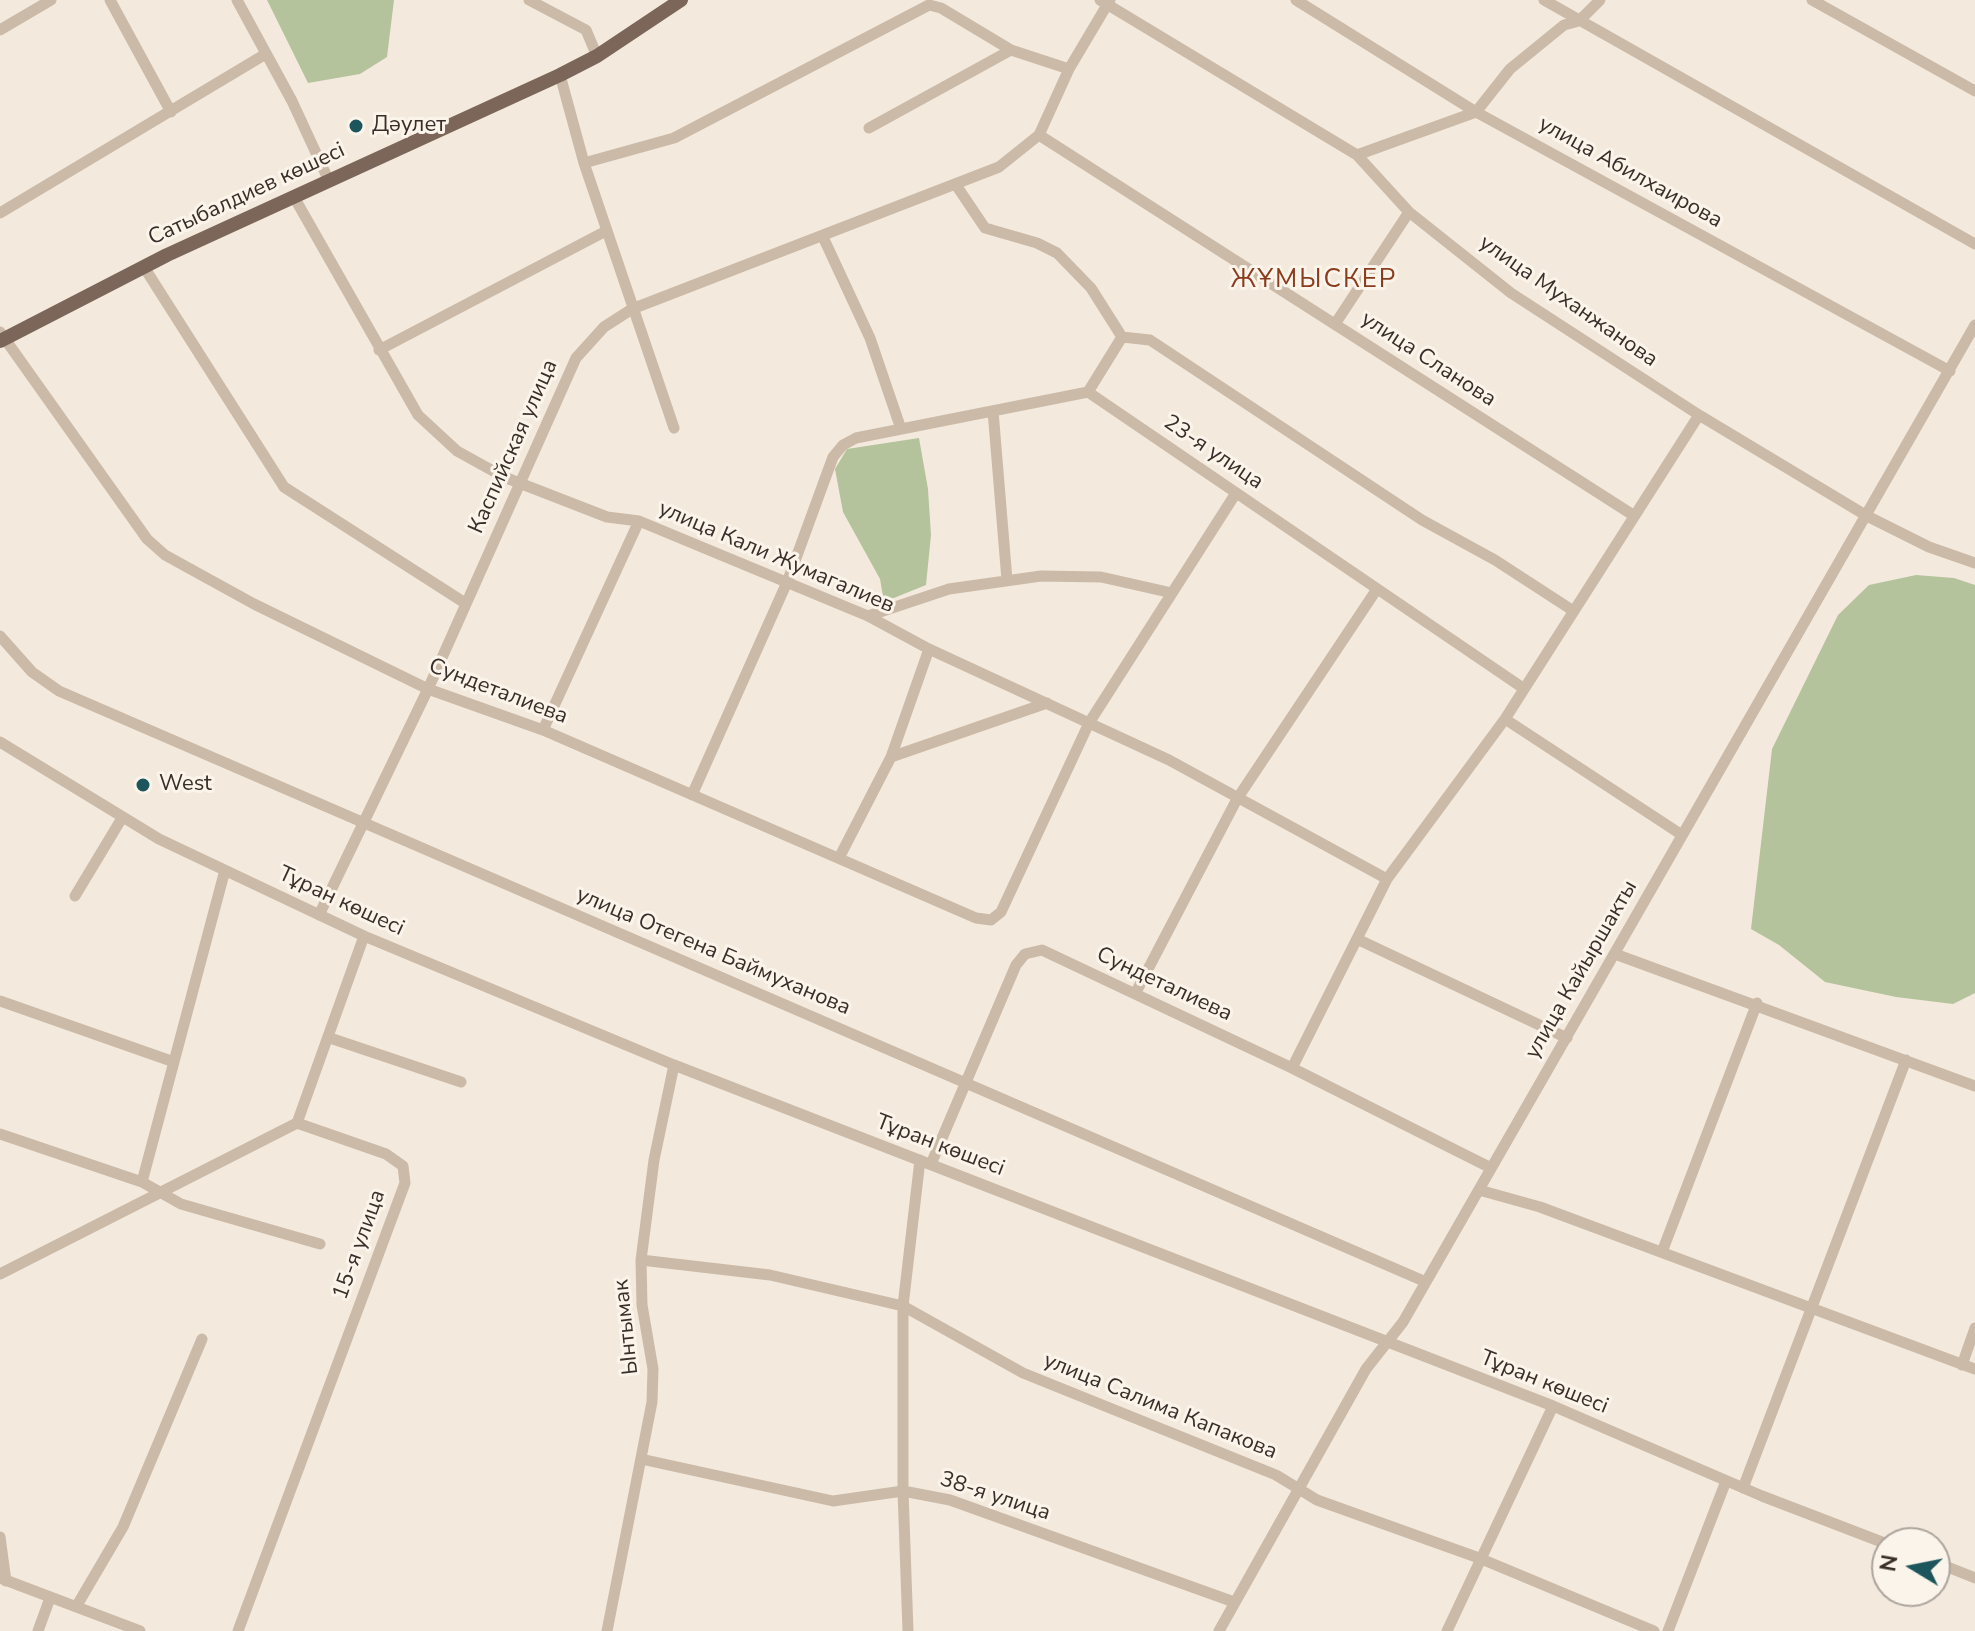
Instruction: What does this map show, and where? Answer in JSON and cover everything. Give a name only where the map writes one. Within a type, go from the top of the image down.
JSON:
[{"type":"main road","name":"Сатыбалдиев көшесі","points":[[1,337],[144,267],[560,75],[597,56],[681,0]]},
{"type":"street","points":[[0,30],[51,0]]},
{"type":"street","points":[[110,0],[171,112]]},
{"type":"street","points":[[237,0],[264,55],[292,101],[329,181]]},
{"type":"street","points":[[529,0],[586,30],[597,56]]},
{"type":"street","name":"улица Абилхаирова","points":[[1296,0],[1476,112],[1950,371]]},
{"type":"street","points":[[1544,0],[1975,244]]},
{"type":"street","points":[[1357,155],[1476,112],[1510,69],[1564,25],[1579,21],[1600,0]]},
{"type":"street","points":[[1812,0],[1975,91]]},
{"type":"street","name":"Каспийская улица","points":[[319,915],[428,689],[576,358],[604,327],[632,309],[999,167],[1039,135],[1069,69],[1106,2]]},
{"type":"street","name":"улица Муханжанова","points":[[1106,2],[1357,155],[1409,212],[1511,293],[1699,415],[1867,516],[1929,547],[1975,563]]},
{"type":"street","points":[[584,163],[674,138],[929,5],[941,8],[1011,50],[1069,69]]},
{"type":"street","points":[[869,128],[1011,50]]},
{"type":"street","points":[[0,213],[264,55]]},
{"type":"street","points":[[560,75],[584,163],[674,428]]},
{"type":"street","name":"улица Сланова","points":[[1039,135],[1633,515]]},
{"type":"street","points":[[956,185],[985,228],[1037,243],[1057,253],[1091,288],[1122,337]]},
{"type":"street","name":"улица Кали Жумагалиев","points":[[294,197],[418,415],[457,451],[522,483],[607,517],[639,521],[788,580],[868,616],[929,649],[1169,760],[1387,879]]},
{"type":"street","points":[[1335,324],[1409,212]]},
{"type":"street","points":[[379,350],[606,231]]},
{"type":"street","points":[[823,237],[870,338],[901,429]]},
{"type":"street","points":[[144,267],[284,487],[465,603]]},
{"type":"street","name":"улица Кайыршакты","points":[[1219,1631],[1385,1342],[1403,1322],[1975,325]]},
{"type":"street","name":"Сундеталиева","points":[[1,337],[147,539],[165,555],[254,604],[428,689],[543,730],[976,918],[991,920],[1001,912],[1089,723]]},
{"type":"street","points":[[692,795],[788,580],[833,457],[843,445],[856,438],[1088,392],[1122,337]]},
{"type":"street","points":[[1122,337],[1150,340],[1422,520],[1495,560],[1572,610]]},
{"type":"street","name":"23-я улица","points":[[1088,392],[1523,688]]},
{"type":"street","points":[[993,411],[1007,580]]},
{"type":"street","points":[[1292,1068],[1387,879],[1505,719],[1699,415]]},
{"type":"street","points":[[1089,723],[1236,493]]},
{"type":"street","points":[[543,730],[639,521]]},
{"type":"street","points":[[868,616],[949,589],[1041,576],[1101,577],[1172,593]]},
{"type":"street","points":[[1135,994],[1237,799],[1377,589]]},
{"type":"street","name":"улица Отегена Баймуханова","points":[[0,636],[32,672],[59,691],[1426,1282]]},
{"type":"street","points":[[839,858],[891,757],[929,649]]},
{"type":"street","points":[[891,757],[1047,703]]},
{"type":"street","points":[[1505,719],[1682,835]]},
{"type":"street","name":"Тұран көшесі","points":[[0,742],[122,818],[364,936],[674,1065],[1553,1406],[1726,1481],[1871,1538]]},
{"type":"street","points":[[75,896],[122,818]]},
{"type":"street","points":[[142,1182],[225,870]]},
{"type":"street","points":[[0,1274],[297,1123],[364,936]]},
{"type":"street","points":[[1357,939],[1567,1038]]},
{"type":"street","name":"Сундеталиева","points":[[908,1631],[903,1491],[903,1306],[926,1162],[966,1081],[1016,965],[1025,954],[1042,950],[1292,1068],[1491,1168]]},
{"type":"street","points":[[1615,954],[1757,1003],[1975,1086]]},
{"type":"street","points":[[0,1001],[174,1062]]},
{"type":"street","points":[[1662,1252],[1757,1003]]},
{"type":"street","points":[[330,1038],[461,1082]]},
{"type":"street","points":[[1743,1488],[1906,1060]]},
{"type":"street","name":"Ынтымак","points":[[607,1631],[652,1402],[653,1369],[642,1305],[641,1260],[654,1160],[674,1065]]},
{"type":"street","name":"15-я улица","points":[[238,1631],[405,1183],[403,1166],[386,1154],[297,1123]]},
{"type":"street","points":[[0,1134],[142,1182],[156,1193],[181,1204],[320,1244]]},
{"type":"street","points":[[1479,1190],[1540,1207],[1975,1369]]},
{"type":"street","name":"улица Салима Капакова","points":[[641,1260],[770,1275],[903,1306],[1023,1373],[1276,1475],[1317,1500],[1479,1558],[1654,1631]]},
{"type":"street","points":[[1962,1365],[1975,1328]]},
{"type":"street","points":[[76,1607],[123,1527],[202,1339]]},
{"type":"street","points":[[1447,1631],[1553,1406]]},
{"type":"street","name":"38-я улица","points":[[641,1459],[833,1501],[903,1491],[950,1500],[1234,1602]]},
{"type":"street","points":[[1668,1631],[1726,1481]]},
{"type":"street","points":[[0,1537],[3,1580],[140,1631]]},
{"type":"street","points":[[1951,1568],[1975,1578]]},
{"type":"street","points":[[38,1631],[50,1598]]},
{"type":"green space","points":[[267,0],[394,0],[387,57],[360,74],[308,83]]},
{"type":"green space","points":[[919,438],[928,489],[931,535],[926,585],[884,602],[880,579],[843,512],[835,469],[847,449]]},
{"type":"green space","points":[[1916,575],[1954,578],[1975,585],[1975,993],[1953,1004],[1896,997],[1825,982],[1779,945],[1751,929],[1772,749],[1838,615],[1869,585]]},
{"type":"place","name":"Дәулет","points":[[356,126]]},
{"type":"place","name":"West","points":[[143,785]]},
{"type":"district","name":"ЖҰМЫСКЕР","points":[[1314,281]]}]
